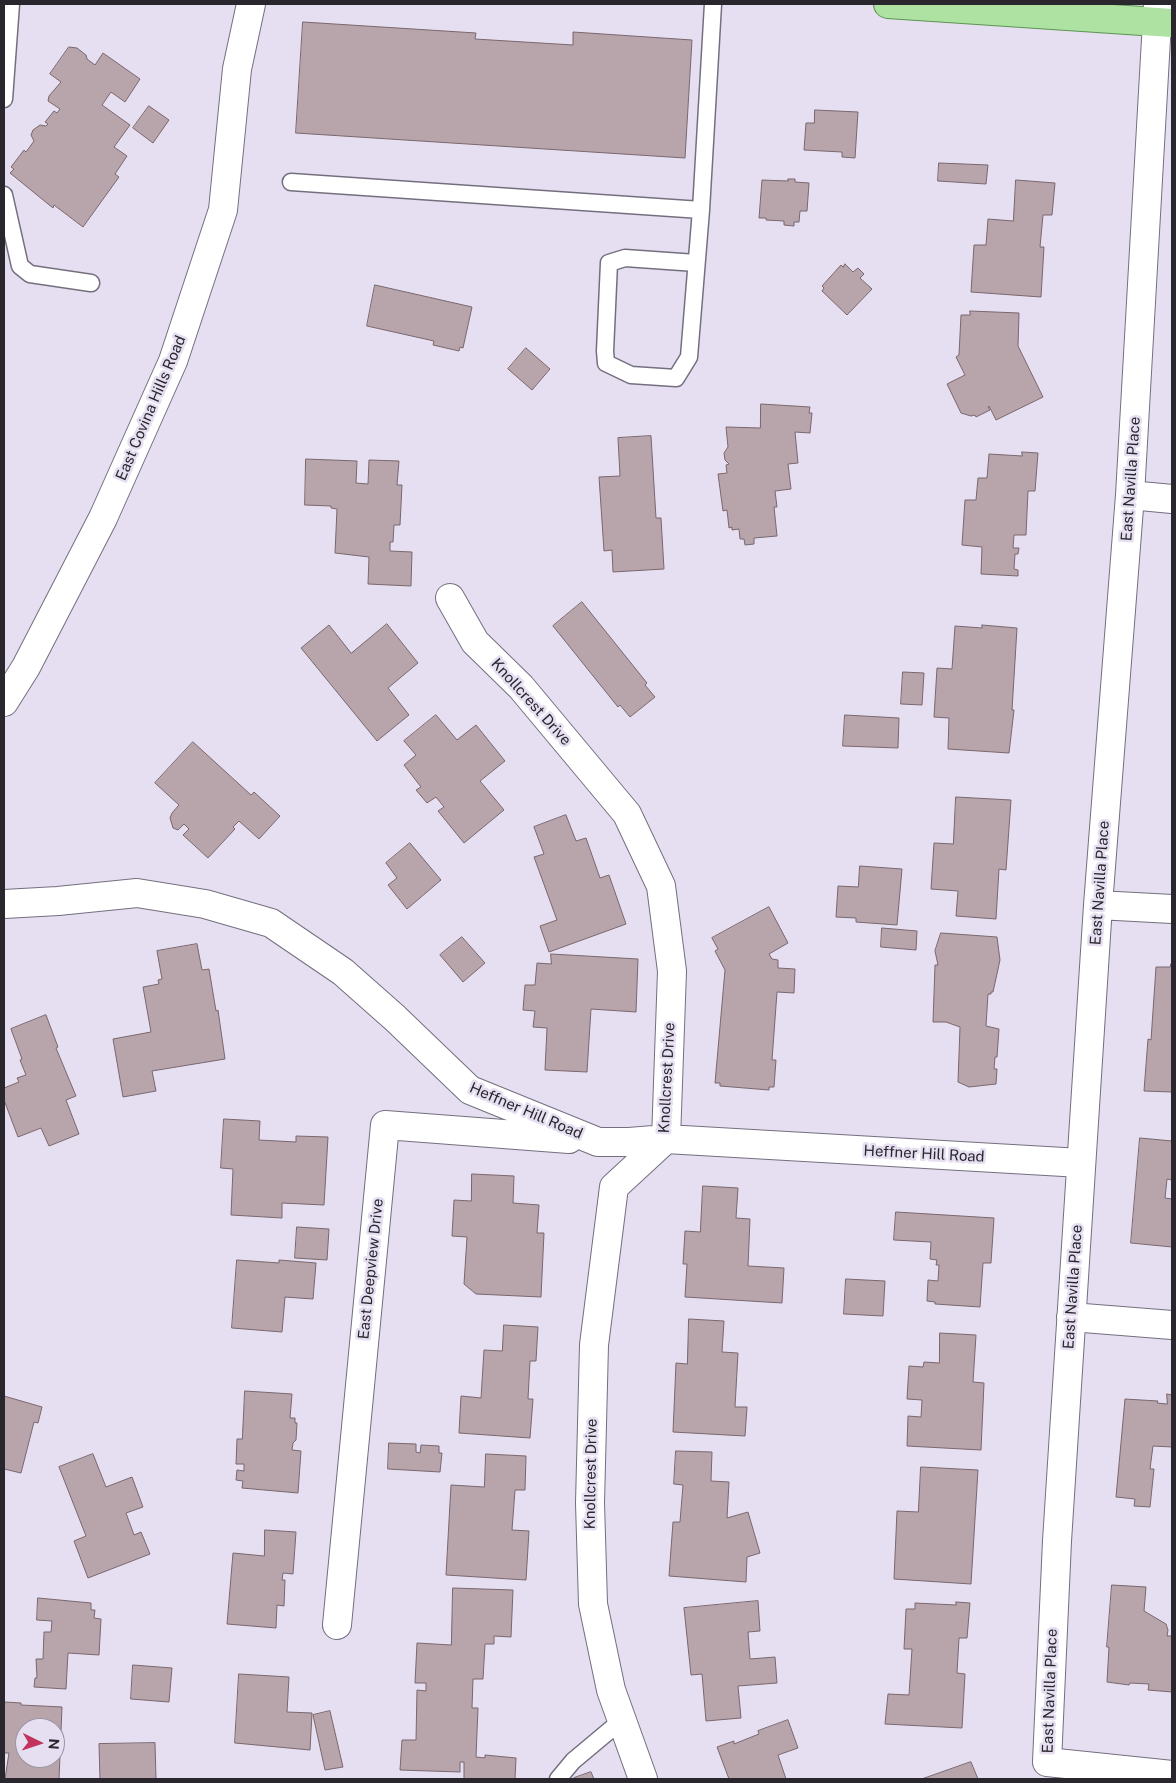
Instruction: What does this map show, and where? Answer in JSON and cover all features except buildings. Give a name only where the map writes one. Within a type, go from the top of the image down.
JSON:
[{"type":"main road","points":[[888,4],[1163,17]]},
{"type":"street","name":"East Covina Hills Road","points":[[4,702],[26,667],[103,518],[173,361],[222,210],[237,69],[251,4]]},
{"type":"street","name":"East Navilla Place","points":[[1163,17],[1130,495],[1098,905],[1057,1541],[1047,1762],[1172,1775]]},
{"type":"street","points":[[1130,495],[1172,498]]},
{"type":"street","name":"Knollcrest Drive","points":[[450,598],[475,642],[521,687],[627,814],[661,886],[672,971],[666,1139],[614,1187],[594,1345],[590,1503],[593,1604],[611,1690],[643,1779]]},
{"type":"street","name":"Heffner Hill Road","points":[[4,904],[137,893],[205,904],[271,923],[343,972],[470,1090],[598,1142],[666,1139],[1081,1163]]},
{"type":"street","points":[[1098,905],[1172,909]]},
{"type":"street","name":"East Deepview Drive","points":[[337,1625],[385,1125],[598,1142]]},
{"type":"street","points":[[1071,1317],[1172,1325]]},
{"type":"lane","points":[[4,99],[11,4]]},
{"type":"lane","points":[[696,263],[625,258],[609,263],[606,362],[631,374],[676,378],[689,357],[701,210],[713,4]]},
{"type":"lane","points":[[291,182],[701,210]]},
{"type":"lane","points":[[4,195],[20,266],[30,274],[91,283]]},
{"type":"lane","points":[[558,1779],[573,1762],[622,1720]]}]
